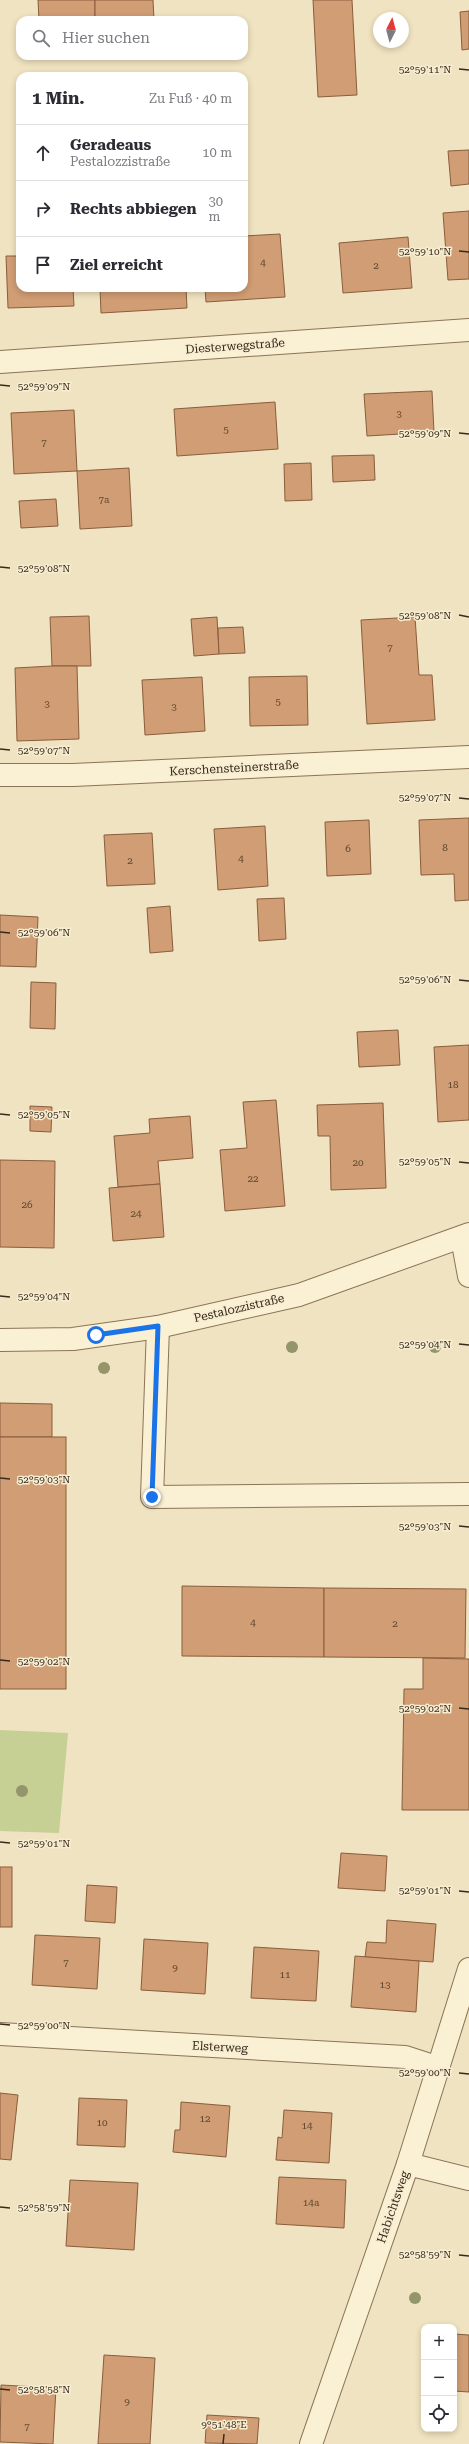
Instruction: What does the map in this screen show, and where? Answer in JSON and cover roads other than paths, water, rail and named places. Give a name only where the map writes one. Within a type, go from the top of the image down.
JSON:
[{"type":"street","name":"Diesterwegstraße","points":[[0,362],[469,330]]},
{"type":"street","name":"Kerschensteinerstraße","points":[[0,775],[73,775],[469,757]]},
{"type":"street","points":[[466,1236],[469,1276]]},
{"type":"street","name":"Pestalozzistraße","points":[[0,1340],[73,1339],[158,1326],[299,1295],[466,1236]]},
{"type":"street","points":[[158,1326],[152,1497],[469,1494]]},
{"type":"street","name":"Habichtsweg","points":[[311,2444],[408,2164],[469,1969]]},
{"type":"street","name":"Elsterweg","points":[[0,2034],[405,2057],[439,2068]]},
{"type":"street","points":[[408,2164],[469,2179]]}]
